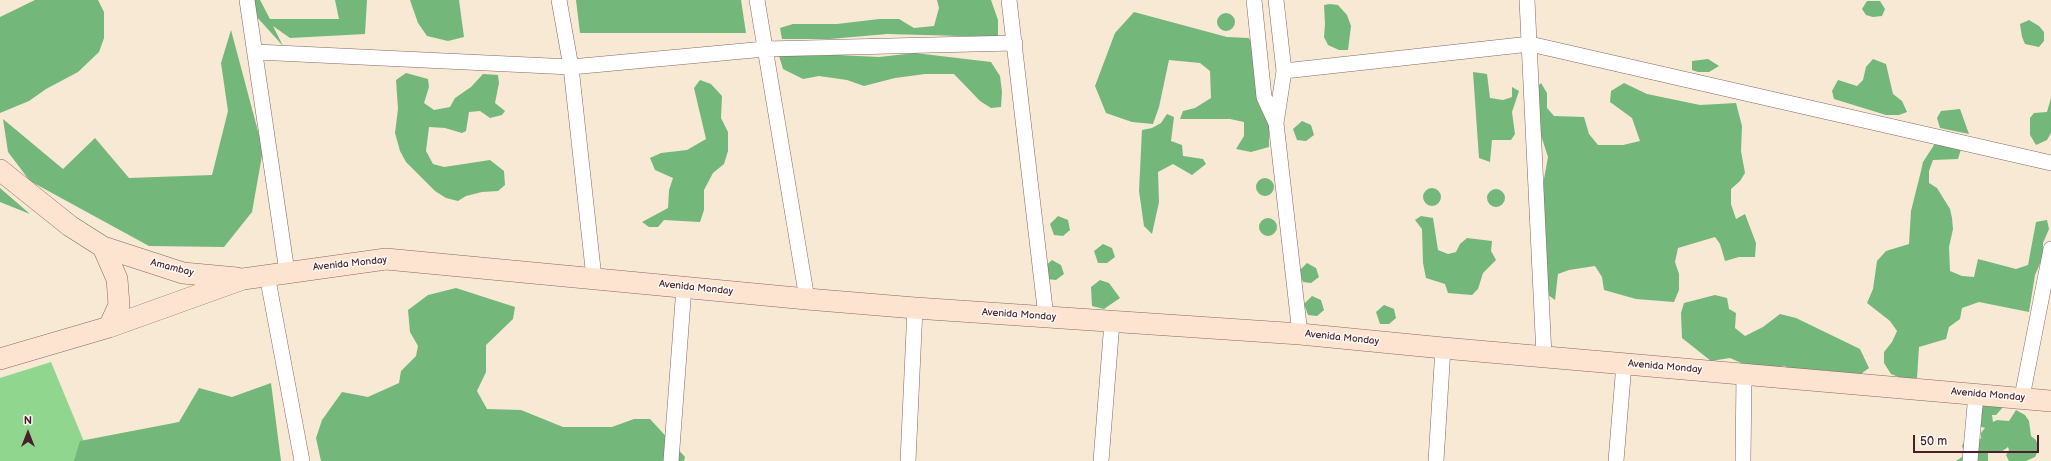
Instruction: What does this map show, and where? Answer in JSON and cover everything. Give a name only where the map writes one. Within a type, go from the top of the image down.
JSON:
[{"type":"main road","name":"Amambay","points":[[0,170],[70,226],[103,247],[183,273],[243,279]]},
{"type":"main road","points":[[103,247],[117,279],[119,306],[109,327]]},
{"type":"main road","name":"Avenida Monday","points":[[0,359],[109,327],[243,279],[386,259],[807,299],[1112,322],[1300,334],[1624,364],[2022,397],[2051,401]]},
{"type":"street","points":[[247,0],[256,52],[287,272]]},
{"type":"street","points":[[559,0],[571,67],[594,278]]},
{"type":"street","points":[[757,0],[807,299]]},
{"type":"street","points":[[1009,0],[1046,317]]},
{"type":"street","points":[[1254,0],[1264,97],[1276,123]]},
{"type":"street","points":[[1276,0],[1284,71],[1276,123],[1300,334]]},
{"type":"street","points":[[1527,0],[1544,356]]},
{"type":"street","points":[[256,52],[571,67],[765,49],[1015,43]]},
{"type":"street","points":[[1284,71],[1530,44],[2051,163]]},
{"type":"street","points":[[2022,397],[2051,249]]},
{"type":"street","points":[[267,275],[302,461]]},
{"type":"street","points":[[671,461],[684,287]]},
{"type":"street","points":[[908,461],[915,308]]},
{"type":"street","points":[[1101,461],[1112,322]]},
{"type":"street","points":[[1436,461],[1443,348]]},
{"type":"street","points":[[1616,461],[1624,364]]},
{"type":"street","points":[[1744,373],[1744,461]]},
{"type":"street","points":[[1970,461],[1976,394]]},
{"type":"green space","points":[[35,0],[98,0],[104,12],[104,38],[99,52],[78,72],[46,89],[29,101],[0,113],[0,17]]},
{"type":"green space","points":[[253,0],[260,0],[270,19],[339,19],[335,0],[367,0],[365,34],[290,38],[273,26],[283,46],[256,16]]},
{"type":"green space","points":[[410,0],[459,0],[464,37],[448,41],[427,36],[418,23]]},
{"type":"green space","points":[[576,0],[741,0],[746,33],[580,33]]},
{"type":"green space","points":[[937,0],[991,0],[998,20],[998,37],[887,34],[830,39],[782,39],[780,28],[793,24],[837,24],[879,19],[899,19],[914,28],[934,26],[939,8]]},
{"type":"green space","points":[[1867,1],[1880,1],[1885,9],[1882,16],[1873,17],[1866,15],[1862,9]]},
{"type":"green space","points":[[1324,5],[1338,5],[1347,15],[1351,26],[1348,50],[1339,50],[1328,45],[1324,37]]},
{"type":"green space","points":[[1134,12],[1227,37],[1249,38],[1257,58],[1269,120],[1269,147],[1251,152],[1236,149],[1244,136],[1244,122],[1230,119],[1180,119],[1183,111],[1195,108],[1211,98],[1210,71],[1200,63],[1169,60],[1159,107],[1153,124],[1132,122],[1106,113],[1095,86],[1115,33]]},
{"type":"green space","points":[[1222,13],[1230,13],[1235,18],[1233,29],[1230,31],[1222,31],[1217,26],[1217,18]]},
{"type":"green space","points":[[2029,20],[2039,26],[2044,32],[2044,41],[2039,47],[2025,44],[2022,37],[2020,24]]},
{"type":"green space","points":[[231,30],[263,150],[252,212],[224,247],[149,246],[30,181],[8,152],[3,119],[63,169],[95,138],[129,178],[212,175],[228,111],[221,63]]},
{"type":"green space","points":[[915,53],[991,62],[1000,76],[1002,92],[1001,107],[991,108],[980,101],[954,74],[925,74],[895,78],[864,86],[847,80],[819,76],[803,79],[783,69],[779,56],[838,55],[879,57]]},
{"type":"green space","points":[[1708,59],[1719,66],[1709,72],[1698,72],[1692,70],[1692,61]]},
{"type":"green space","points":[[1873,59],[1886,64],[1893,94],[1902,101],[1907,112],[1899,115],[1886,115],[1834,99],[1832,91],[1838,80],[1857,86],[1863,80],[1866,67]]},
{"type":"green space","points":[[1473,72],[1487,74],[1490,98],[1503,100],[1512,97],[1512,87],[1519,91],[1512,112],[1515,134],[1511,140],[1492,140],[1490,162],[1479,158]]},
{"type":"green space","points":[[406,73],[428,79],[429,87],[424,103],[434,110],[450,107],[455,98],[471,87],[483,74],[498,75],[499,83],[495,103],[505,111],[502,115],[490,118],[480,111],[469,112],[466,131],[462,133],[445,128],[429,127],[426,151],[433,164],[444,167],[490,160],[504,171],[505,185],[498,191],[482,192],[466,196],[458,201],[446,198],[435,191],[406,162],[400,151],[395,133],[398,109],[396,80]]},
{"type":"green space","points":[[700,80],[711,84],[722,96],[721,118],[728,132],[728,151],[724,164],[713,173],[704,190],[704,210],[700,222],[664,220],[658,227],[649,227],[642,222],[668,208],[669,190],[673,178],[655,170],[650,158],[661,153],[687,150],[706,139],[694,88]]},
{"type":"green space","points":[[1541,83],[1547,93],[1547,108],[1554,116],[1584,117],[1589,134],[1598,145],[1623,145],[1640,141],[1632,118],[1610,102],[1611,91],[1624,83],[1647,94],[1700,105],[1736,103],[1742,126],[1741,151],[1745,173],[1740,181],[1731,189],[1731,204],[1736,219],[1745,214],[1756,243],[1755,257],[1739,257],[1725,261],[1720,244],[1715,237],[1678,248],[1675,262],[1679,274],[1679,290],[1674,302],[1636,299],[1604,290],[1602,277],[1595,266],[1569,270],[1558,274],[1555,300],[1544,292],[1542,190],[1548,157],[1536,120],[1534,90]]},
{"type":"green space","points":[[2051,98],[2051,133],[2047,140],[2036,145],[2030,135],[2030,118],[2034,113],[2047,112]]},
{"type":"green space","points":[[1960,109],[1969,134],[1940,128],[1937,118],[1941,111]]},
{"type":"green space","points":[[1167,114],[1174,117],[1171,141],[1182,145],[1183,156],[1203,159],[1206,164],[1192,175],[1173,164],[1158,172],[1159,202],[1152,234],[1144,226],[1139,191],[1142,130],[1152,128],[1161,123]]},
{"type":"green space","points":[[1302,121],[1311,125],[1314,135],[1306,141],[1297,140],[1293,129]]},
{"type":"green space","points":[[1936,142],[1961,149],[1958,159],[1933,160],[1929,171],[1929,183],[1937,188],[1950,209],[1952,218],[1953,229],[1949,247],[1950,271],[1962,276],[1974,277],[1978,259],[2016,269],[2028,265],[2036,222],[2047,220],[2049,229],[2043,243],[2043,257],[2035,275],[2029,312],[1979,302],[1962,308],[1960,319],[1949,327],[1946,339],[1919,347],[1917,378],[1904,379],[1891,374],[1884,363],[1884,352],[1892,342],[1897,331],[1890,321],[1867,303],[1873,289],[1877,261],[1886,251],[1909,244],[1911,211],[1923,162]]},
{"type":"green space","points":[[1261,178],[1269,178],[1274,183],[1272,194],[1269,196],[1261,196],[1256,191],[1256,183]]},
{"type":"green space","points":[[0,188],[30,214],[0,202]]},
{"type":"green space","points":[[1428,188],[1436,188],[1441,193],[1439,204],[1436,206],[1428,206],[1423,201],[1423,193]]},
{"type":"green space","points":[[1492,189],[1500,189],[1505,194],[1503,205],[1500,207],[1492,207],[1487,202],[1487,194]]},
{"type":"green space","points":[[1058,216],[1068,220],[1070,230],[1063,236],[1054,235],[1050,224]]},
{"type":"green space","points":[[1421,216],[1433,218],[1438,250],[1448,254],[1456,252],[1460,244],[1467,238],[1492,241],[1491,251],[1496,260],[1483,273],[1478,289],[1472,295],[1448,293],[1445,284],[1426,278],[1423,263],[1422,229],[1415,220]]},
{"type":"green space","points":[[1264,218],[1272,218],[1277,223],[1275,234],[1272,236],[1264,236],[1259,231],[1259,223]]},
{"type":"green space","points":[[1103,244],[1112,248],[1115,257],[1107,263],[1098,263],[1094,251]]},
{"type":"green space","points":[[1052,260],[1061,265],[1064,274],[1056,280],[1047,279],[1043,268]]},
{"type":"green space","points":[[1307,263],[1316,268],[1319,277],[1311,283],[1303,282],[1299,271]]},
{"type":"green space","points":[[1100,280],[1109,283],[1120,298],[1104,309],[1092,306],[1091,287]]},
{"type":"green space","points":[[456,288],[515,307],[513,319],[486,345],[486,372],[477,391],[487,409],[521,410],[563,427],[612,427],[634,419],[650,419],[685,457],[684,461],[321,461],[316,438],[322,420],[342,392],[368,397],[399,383],[401,371],[416,356],[418,346],[410,332],[408,310],[428,295]]},
{"type":"green space","points":[[1715,295],[1727,298],[1729,309],[1736,313],[1735,328],[1745,336],[1763,327],[1780,314],[1796,318],[1860,349],[1869,368],[1858,376],[1844,375],[1825,370],[1820,375],[1798,371],[1784,366],[1766,370],[1748,366],[1730,358],[1711,361],[1682,338],[1681,313],[1684,303]]},
{"type":"green space","points":[[1312,296],[1321,300],[1324,310],[1317,316],[1308,315],[1304,304]]},
{"type":"green space","points":[[1384,305],[1394,309],[1396,318],[1389,324],[1380,324],[1376,312]]},
{"type":"green space","points":[[51,362],[92,461],[0,461],[0,378]]},
{"type":"green space","points":[[271,383],[281,461],[74,461],[80,441],[179,422],[199,388],[232,397]]},
{"type":"green space","points":[[1983,402],[2004,406],[1996,415],[1992,415],[1993,422],[1997,420],[2009,421],[2016,410],[2025,415],[2029,421],[2031,436],[2036,440],[2039,449],[2035,457],[2026,461],[2009,461],[2006,455],[2009,450],[2008,447],[2000,453],[1988,453],[1988,461],[1956,461],[1965,455],[1962,446],[1968,435],[1973,433],[1981,439],[1981,433],[1985,428],[1978,426],[1978,421],[1982,420],[1979,411],[1983,408]]}]
